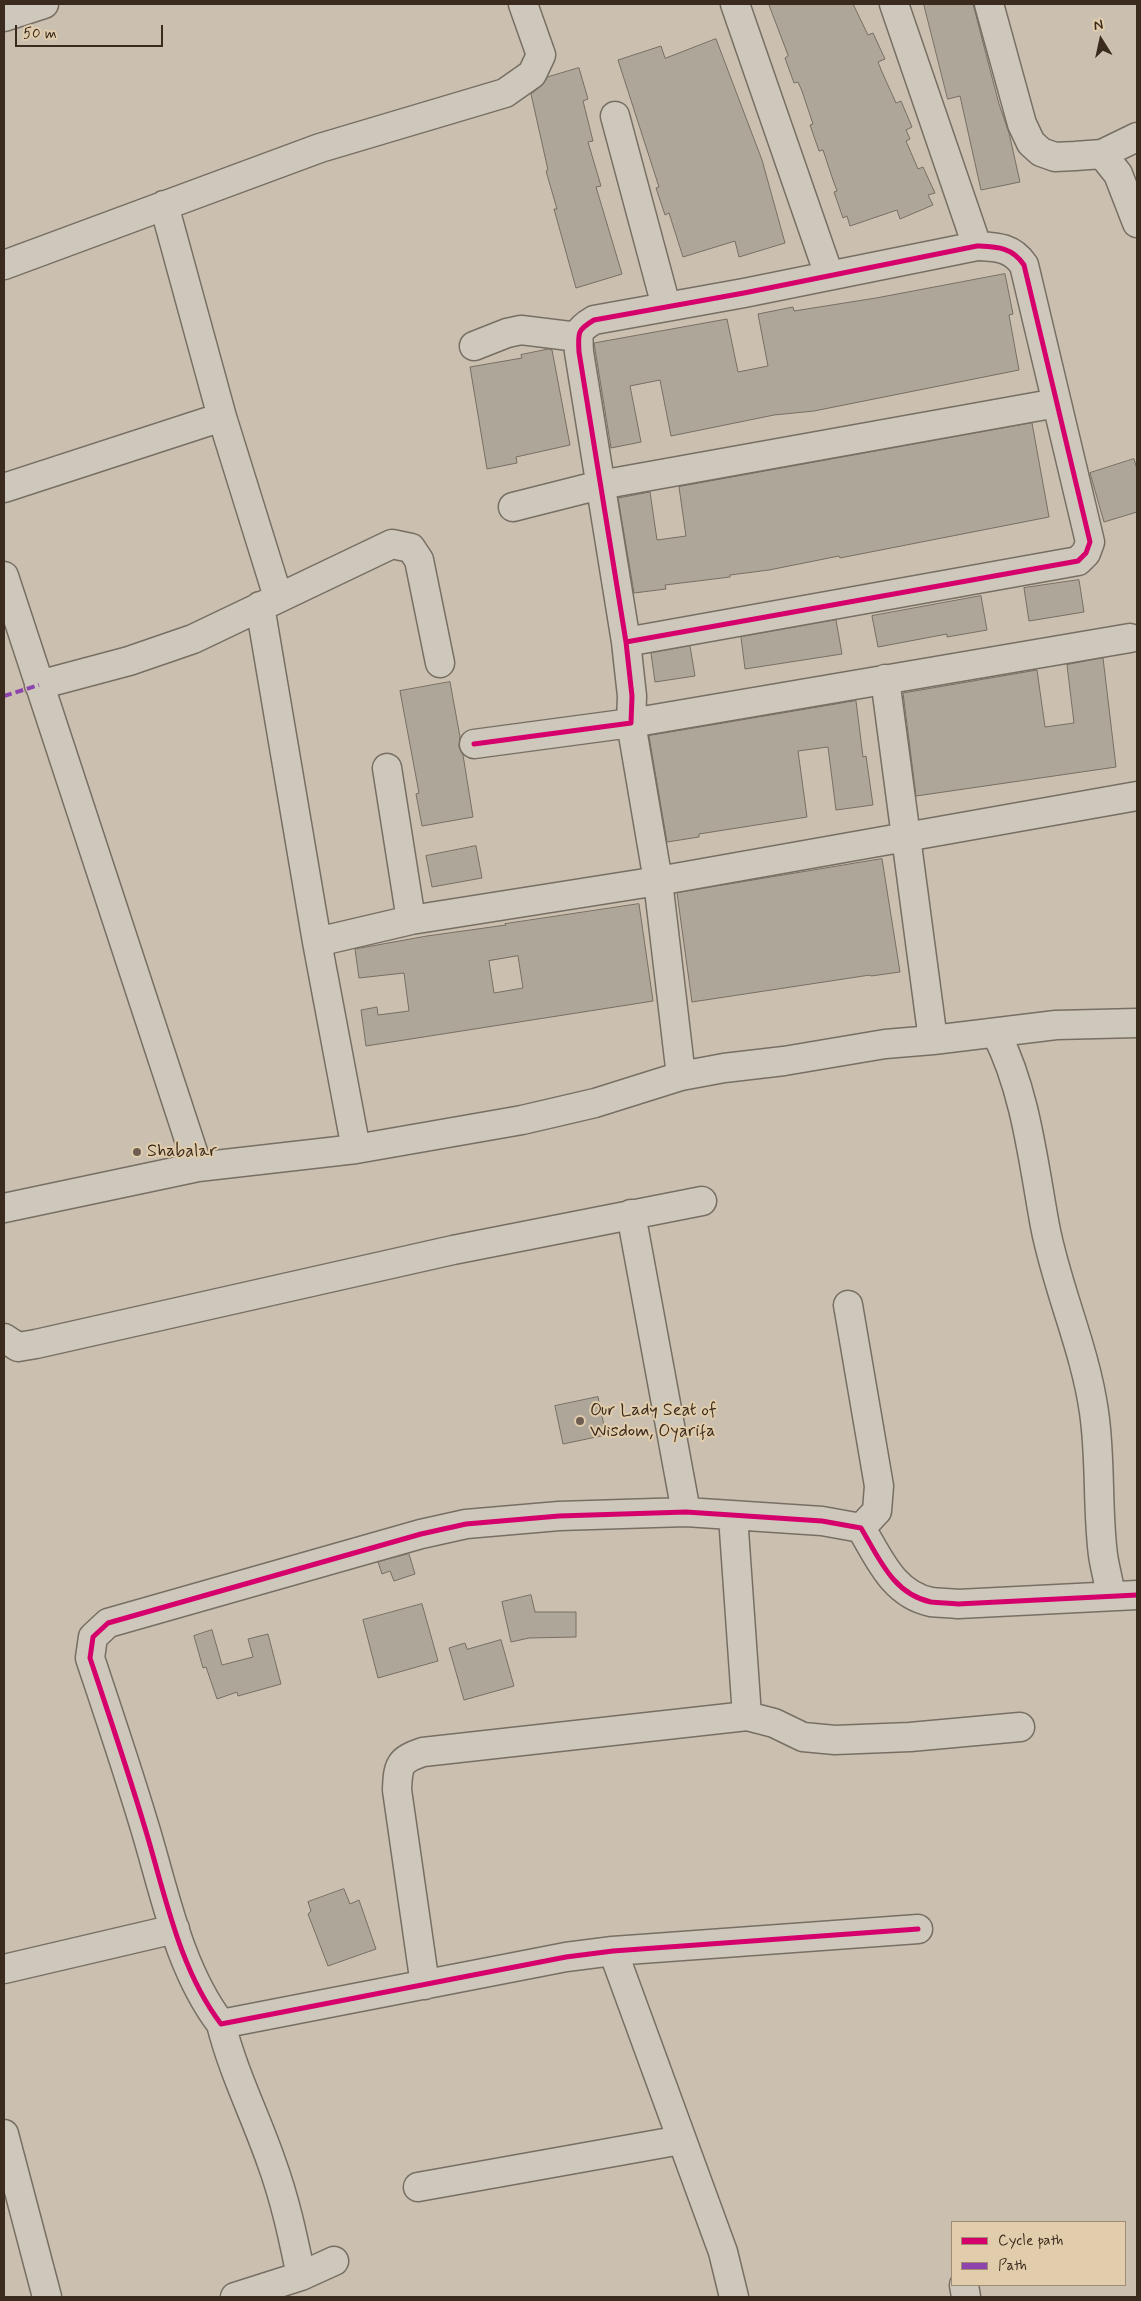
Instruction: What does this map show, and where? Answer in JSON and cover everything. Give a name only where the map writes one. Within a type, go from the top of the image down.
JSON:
[{"type":"street","points":[[4,17],[44,4]]},
{"type":"street","points":[[4,264],[320,148],[505,93],[532,74],[541,55],[523,4]]},
{"type":"street","points":[[735,4],[829,275]]},
{"type":"street","points":[[894,4],[977,246]]},
{"type":"street","points":[[989,4],[1022,124],[1031,143],[1041,152],[1054,157],[1102,154],[1137,137]]},
{"type":"street","points":[[615,116],[666,306]]},
{"type":"street","points":[[1102,154],[1118,174],[1137,223]]},
{"type":"street","points":[[164,205],[222,417],[269,601],[317,942],[356,1149]]},
{"type":"street","points":[[626,642],[1078,561],[1086,553],[1090,542],[1024,265],[1017,255],[1002,247],[977,246],[744,293],[594,320],[581,328],[578,337],[626,642],[632,696],[631,722],[658,880],[681,1076]]},
{"type":"street","points":[[474,346],[507,333],[521,330],[578,337]]},
{"type":"street","points":[[513,507],[600,485],[1057,403]]},
{"type":"street","points":[[4,488],[222,417]]},
{"type":"street","points":[[39,685],[129,661],[193,639],[269,601],[392,544],[411,548],[419,560],[440,663]]},
{"type":"street","points":[[4,576],[198,1167]]},
{"type":"street","points":[[474,744],[631,722],[1130,638]]},
{"type":"street","points":[[885,679],[933,1040]]},
{"type":"street","points":[[387,768],[411,920]]},
{"type":"street","points":[[317,942],[411,920],[658,880],[1137,796]]},
{"type":"street","points":[[4,1208],[198,1167],[356,1149],[522,1120],[595,1102],[681,1076],[885,1044],[1074,1024],[1137,1023]]},
{"type":"street","points":[[301,2276],[285,2203],[271,2160],[240,2084],[221,2024],[205,2003],[175,1929],[136,1798],[90,1658],[93,1637],[108,1623],[421,1534],[466,1524],[559,1516],[686,1512],[822,1521],[862,1528],[895,1583],[910,1594],[931,1602],[958,1604],[1124,1595],[1103,1555],[1097,1434],[1090,1390],[1046,1228],[1031,1146],[1008,1056],[996,1033]]},
{"type":"street","points":[[4,1338],[18,1347],[27,1346],[443,1252],[702,1201]]},
{"type":"street","points":[[630,1214],[686,1512]]},
{"type":"street","points":[[848,1305],[879,1486],[877,1511],[862,1528]]},
{"type":"street","points":[[733,1516],[747,1716]]},
{"type":"street","points":[[425,1985],[397,1790],[398,1770],[407,1757],[423,1752],[747,1716],[774,1723],[803,1737],[835,1740],[910,1737],[1020,1727]]},
{"type":"street","points":[[4,1969],[175,1929]]},
{"type":"street","points":[[221,2024],[566,1957],[613,1951],[918,1929]]},
{"type":"street","points":[[613,1951],[723,2252],[734,2297]]},
{"type":"street","points":[[4,2134],[47,2297]]},
{"type":"street","points":[[418,2187],[681,2140]]},
{"type":"street","points":[[235,2297],[301,2276],[334,2261]]},
{"type":"building","points":[[769,4],[853,4],[868,35],[873,33],[885,59],[878,62],[896,103],[901,101],[912,127],[906,130],[910,139],[906,141],[918,169],[923,167],[935,193],[928,195],[933,205],[900,219],[897,210],[850,226],[847,216],[843,218],[834,192],[837,191],[823,150],[819,151],[810,125],[813,124],[802,91],[798,82],[794,83],[785,58],[788,56]]},
{"type":"building","points":[[924,4],[973,4],[999,104],[1009,133],[1020,182],[981,190],[960,96],[948,99]]},
{"type":"building","points":[[716,39],[762,160],[785,243],[739,257],[735,241],[683,257],[669,213],[665,215],[656,188],[659,187],[618,60],[661,46],[665,58]]},
{"type":"building","points":[[579,68],[588,99],[583,101],[593,141],[588,142],[601,186],[596,187],[622,274],[576,288],[554,209],[557,209],[546,171],[548,170],[531,94],[548,77]]},
{"type":"building","points":[[1005,274],[1013,314],[1009,315],[1019,370],[814,411],[774,415],[671,436],[660,380],[630,386],[641,442],[611,448],[594,343],[727,319],[738,372],[768,366],[758,314],[793,307],[794,311],[876,298]]},
{"type":"building","points":[[552,350],[570,445],[516,457],[517,463],[487,469],[470,367],[522,358],[521,355]]},
{"type":"building","points":[[1032,423],[1049,517],[840,558],[839,556],[769,570],[730,575],[730,577],[665,585],[666,589],[634,593],[618,498],[650,492],[657,540],[686,536],[679,487]]},
{"type":"building","points":[[1134,459],[1137,469],[1137,512],[1104,522],[1090,473]]},
{"type":"building","points":[[1079,580],[1084,612],[1029,621],[1024,588]]},
{"type":"building","points":[[981,596],[987,630],[947,637],[947,634],[878,647],[872,616]]},
{"type":"building","points":[[836,620],[842,654],[745,669],[741,637]]},
{"type":"building","points":[[690,646],[695,676],[655,682],[651,653]]},
{"type":"building","points":[[1103,658],[1116,767],[916,796],[903,693],[1037,670],[1045,727],[1074,723],[1067,665]]},
{"type":"building","points":[[450,682],[460,737],[459,747],[463,755],[473,817],[422,826],[416,794],[419,793],[400,691]]},
{"type":"building","points":[[856,701],[863,757],[866,756],[873,805],[836,810],[828,747],[798,751],[807,817],[699,834],[699,837],[667,842],[649,736]]},
{"type":"building","points":[[476,846],[482,878],[432,887],[426,856]]},
{"type":"building","points":[[882,859],[900,972],[692,1002],[677,893]]},
{"type":"building","points":[[639,904],[653,1001],[366,1046],[361,1010],[377,1007],[378,1015],[409,1011],[404,973],[359,978],[355,949]],"holes":[[[518,956],[523,988],[494,993],[489,961]]]},
{"type":"building","name":"Our Lady Seat of Wisdom, Oyarifa","points":[[598,1397],[606,1435],[563,1444],[555,1406]]},
{"type":"building","points":[[409,1554],[415,1574],[394,1581],[390,1571],[382,1574],[378,1562]]},
{"type":"building","points":[[531,1595],[535,1612],[576,1612],[576,1637],[529,1638],[511,1642],[502,1602]]},
{"type":"building","points":[[422,1604],[438,1661],[378,1678],[363,1620]]},
{"type":"building","points":[[212,1630],[222,1665],[253,1657],[248,1639],[268,1634],[281,1684],[238,1696],[237,1692],[217,1699],[206,1667],[203,1668],[194,1636]]},
{"type":"building","points":[[501,1640],[514,1686],[464,1700],[449,1648],[465,1643],[467,1649]]},
{"type":"building","points":[[344,1889],[350,1904],[359,1900],[376,1949],[328,1966],[308,1914],[311,1911],[308,1902]]},
{"type":"marked path","points":[[4,696],[39,685]]},
{"type":"cycle path","points":[[474,744],[631,723],[632,696],[626,642],[579,352],[579,336],[584,327],[594,320],[744,293],[977,246],[1004,249],[1019,259],[1024,265],[1090,542],[1086,553],[1078,561],[626,642]]},
{"type":"cycle path","points":[[918,1929],[613,1951],[566,1957],[221,2024],[206,2002],[194,1979],[175,1930],[139,1807],[90,1658],[93,1637],[108,1623],[421,1534],[466,1524],[559,1516],[686,1512],[822,1521],[861,1528],[881,1562],[897,1583],[918,1598],[931,1602],[958,1604],[1137,1595]]},
{"type":"place","name":"Shabalar","points":[[137,1152]]},
{"type":"place","name":"Our Lady Seat of Wisdom, Oyarifa","points":[[580,1421]]}]
